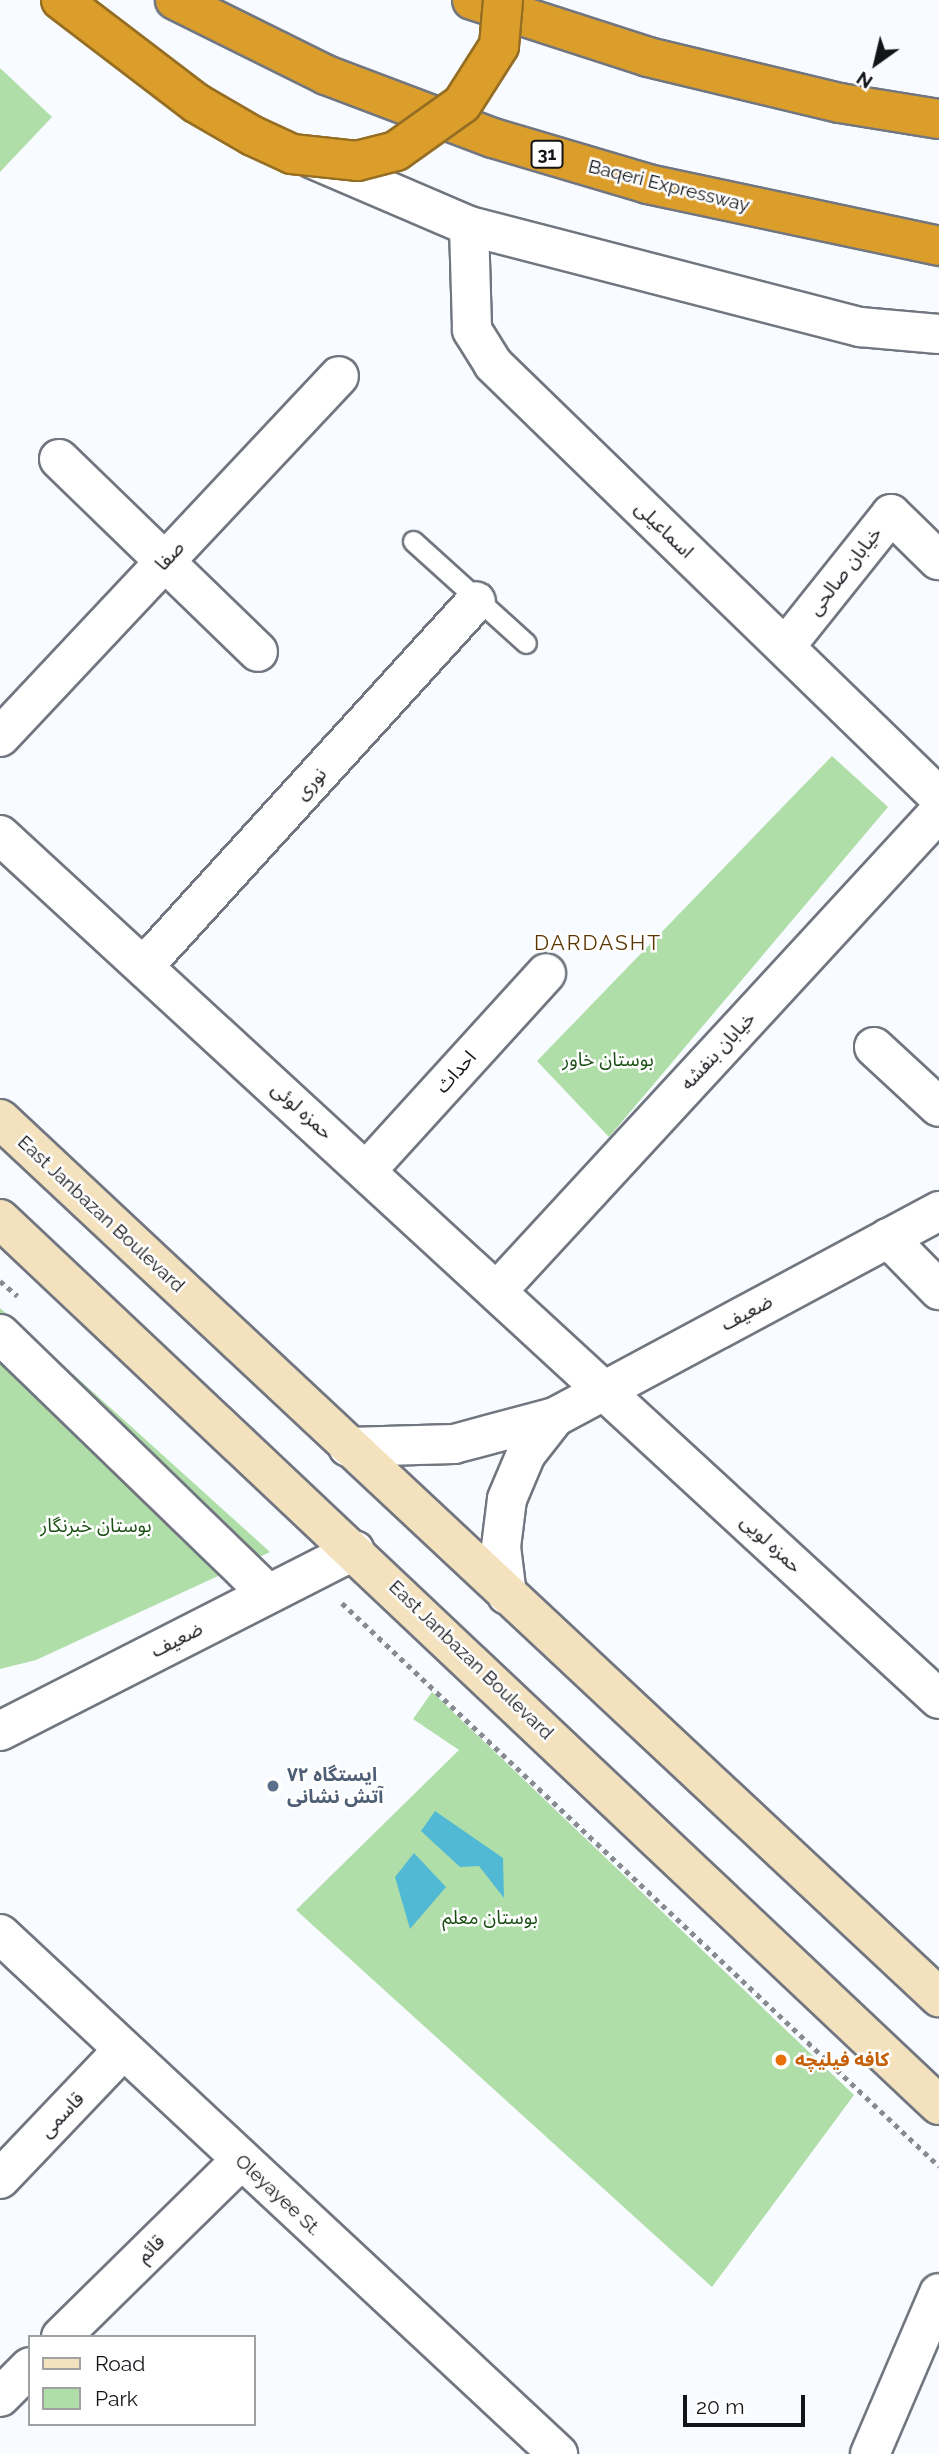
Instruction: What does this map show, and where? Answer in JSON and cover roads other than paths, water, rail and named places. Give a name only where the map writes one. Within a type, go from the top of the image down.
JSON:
[{"type":"highway","points":[[61,0],[196,103],[253,136],[292,154],[357,161],[396,151],[462,104],[499,46],[503,0]]},
{"type":"highway","name":"Baqeri Expressway","points":[[175,0],[326,75],[493,138],[648,184],[939,246]]},
{"type":"highway","points":[[472,0],[648,57],[840,103],[939,119]]},
{"type":"main road","name":"East Janbazan Boulevard","points":[[0,1119],[939,1997]]},
{"type":"main road","name":"East Janbazan Boulevard","points":[[0,1219],[355,1550],[939,2105]]},
{"type":"street","points":[[216,118],[469,226],[860,327],[939,334]]},
{"type":"street","name":"اسماعیلی","points":[[469,226],[472,330],[493,364],[939,797]]},
{"type":"street","name":"صفا","points":[[0,737],[339,376]]},
{"type":"street","points":[[59,459],[163,564],[258,652]]},
{"type":"street","name":"خیابان صالحی","points":[[785,648],[891,514],[938,560]]},
{"type":"street","name":"نوری","points":[[144,966],[476,601]]},
{"type":"street","name":"خیابان بنفشه","points":[[498,1290],[939,813]]},
{"type":"street","name":"حمزه لوئی","points":[[0,835],[604,1389]]},
{"type":"street","name":"احداث","points":[[367,1170],[546,973]]},
{"type":"street","points":[[874,1047],[939,1107]]},
{"type":"street","name":"ضعیف","points":[[555,1416],[939,1210]]},
{"type":"street","points":[[888,1238],[939,1290]]},
{"type":"street","points":[[0,1334],[268,1594]]},
{"type":"street","name":"حمزه لویی","points":[[604,1389],[939,1699]]},
{"type":"street","points":[[348,1447],[454,1444],[555,1416]]},
{"type":"street","points":[[507,1595],[500,1547],[507,1499],[526,1454],[555,1416]]},
{"type":"street","name":"ضعیف","points":[[0,1731],[355,1550]]},
{"type":"street","name":"Oleyayee St.","points":[[0,1934],[558,2454]]},
{"type":"street","name":"قاسمی","points":[[0,2179],[124,2050]]},
{"type":"street","name":"قائم","points":[[63,2335],[241,2160]]},
{"type":"street","points":[[870,2454],[939,2293]]},
{"type":"street","points":[[0,2397],[28,2369]]},
{"type":"lane","points":[[413,541],[476,601],[526,643]]},
{"type":"water","points":[[435,1811],[503,1858],[504,1898],[479,1866],[460,1867],[421,1831]]},
{"type":"water","points":[[414,1853],[446,1887],[410,1929],[395,1877]]},
{"type":"place","name":"ایستگاه ۷۲ آتش نشانی","points":[[273,1786]]},
{"type":"place","name":"کافه فیلیچه","points":[[781,2060]]},
{"type":"district","name":"DARDASHT","points":[[598,943]]},
{"type":"park label","name":"بوستان خاور","points":[[608,1060]]},
{"type":"park label","name":"بوستان خبرنگار","points":[[96,1526]]},
{"type":"park label","name":"بوستان معلم","points":[[490,1918]]}]
